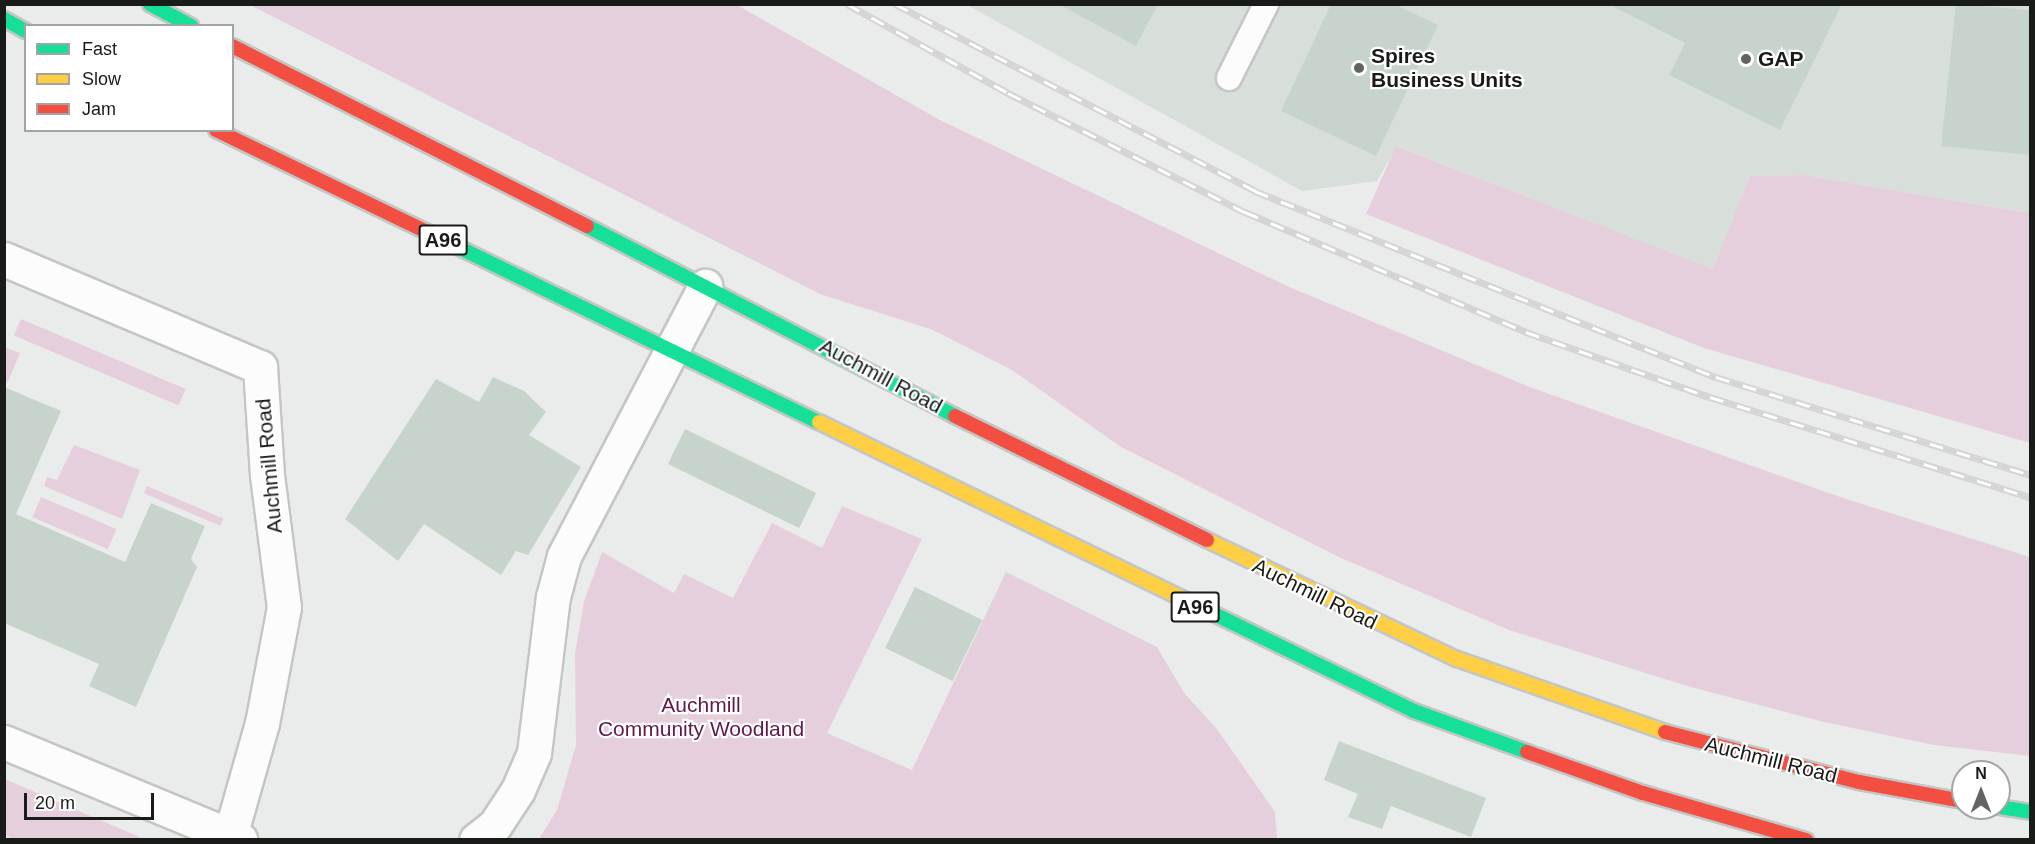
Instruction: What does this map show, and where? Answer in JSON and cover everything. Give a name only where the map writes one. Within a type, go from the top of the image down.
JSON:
[{"type":"main road","points":[[150,4],[187,24]]},
{"type":"main road","points":[[4,19],[24,29]]},
{"type":"main road","name":"Auchmill Road","points":[[234,47],[705,286],[1023,452],[1354,614],[1457,659],[1666,732],[1859,782],[1951,799]]},
{"type":"main road","name":"A96","points":[[220,132],[1414,711],[1744,831],[1806,840]]},
{"type":"main road","points":[[2011,809],[2031,812]]},
{"type":"street","name":"Auchmill Road","points":[[4,259],[260,367],[267,475],[284,607],[262,723],[236,838],[4,742]]},
{"type":"street","points":[[476,840],[495,825],[512,799],[534,753],[553,597],[564,556],[669,350],[705,286]]},
{"type":"lane","points":[[1229,78],[1266,4]]},
{"type":"shaded area","points":[[967,5],[2030,5],[2030,213],[1805,175],[1750,176],[1714,270],[1397,146],[1377,181],[1302,191]]},
{"type":"green space","points":[[250,5],[737,5],[940,120],[1287,286],[1527,386],[1843,498],[2030,557],[2030,756],[1934,745],[1824,722],[1687,686],[1509,630],[1341,558],[1121,447],[1012,370],[933,330],[820,294]]},
{"type":"green space","points":[[1396,146],[1713,269],[1750,176],[1805,175],[2030,213],[2030,443],[1704,348],[1366,214]]},
{"type":"green space","points":[[21,319],[186,389],[179,406],[14,336]]},
{"type":"green space","points":[[4,347],[20,353],[8,382],[5,381]]},
{"type":"green space","points":[[74,445],[140,470],[122,519],[44,486],[47,477],[57,480]]},
{"type":"green space","points":[[147,486],[223,518],[220,526],[144,493]]},
{"type":"green space","points":[[41,497],[116,529],[108,549],[32,517]]},
{"type":"green space","name":"Auchmill Community Woodland","points":[[842,506],[922,539],[827,733],[912,770],[1006,572],[1157,647],[1184,693],[1217,729],[1275,812],[1277,839],[539,839],[557,810],[576,745],[575,653],[584,602],[602,552],[674,593],[684,574],[733,598],[772,523],[822,548]]},
{"type":"green space","points":[[4,779],[144,839],[13,839],[5,835]]},
{"type":"building","points":[[1058,4],[1158,4],[1136,46]]},
{"type":"building","name":"Spires Business Units","points":[[1331,4],[1394,4],[1438,25],[1376,156],[1281,111]]},
{"type":"building","name":"GAP","points":[[1608,4],[1842,4],[1780,130],[1669,75],[1685,43]]},
{"type":"building","points":[[1956,4],[2031,10],[2031,155],[1941,146]]},
{"type":"building","points":[[493,377],[524,391],[546,412],[529,435],[581,467],[528,555],[516,551],[501,575],[424,524],[398,561],[345,519],[436,379],[479,402]]},
{"type":"building","points":[[4,387],[61,411],[16,514],[125,562],[151,503],[205,526],[191,559],[197,567],[136,707],[89,686],[99,664],[4,623]]},
{"type":"building","points":[[685,429],[816,493],[799,528],[668,464]]},
{"type":"building","points":[[915,587],[982,620],[953,681],[885,648]]},
{"type":"building","points":[[1339,741],[1486,798],[1471,837],[1391,806],[1382,829],[1348,817],[1358,794],[1324,780]]},
{"type":"railway","points":[[847,4],[1008,93],[1245,212],[1526,332],[1710,397],[2030,497]]},
{"type":"railway","points":[[895,4],[1255,191],[1716,377],[2030,475]]},
{"type":"traffic: fast","points":[[150,4],[187,24]]},
{"type":"traffic: fast","points":[[4,19],[24,30]]},
{"type":"traffic: fast","points":[[587,226],[955,416]]},
{"type":"traffic: fast","points":[[431,234],[819,422]]},
{"type":"traffic: fast","points":[[1206,610],[1414,711],[1527,752]]},
{"type":"traffic: fast","points":[[2011,809],[2030,812]]},
{"type":"traffic: slow","points":[[819,422],[1206,610]]},
{"type":"traffic: slow","points":[[1207,540],[1457,659],[1665,732]]},
{"type":"traffic: jam","points":[[234,47],[587,226]]},
{"type":"traffic: jam","points":[[220,132],[431,234]]},
{"type":"traffic: jam","points":[[955,416],[1207,540]]},
{"type":"traffic: jam","points":[[1665,732],[1859,782],[1951,799]]},
{"type":"traffic: jam","points":[[1527,752],[1643,793],[1806,840]]},
{"type":"place","name":"GAP","points":[[1746,59]]},
{"type":"place","name":"Spires Business Units","points":[[1359,68]]}]
